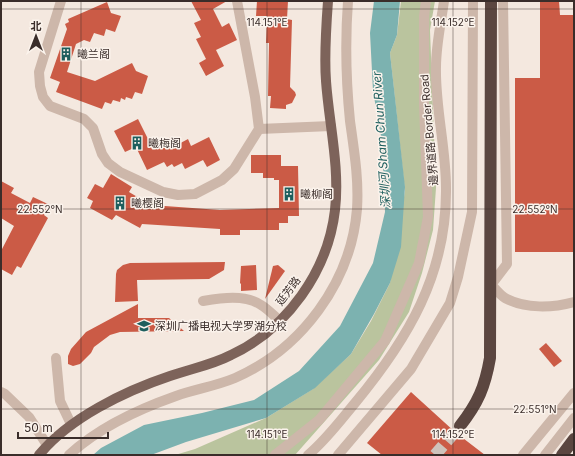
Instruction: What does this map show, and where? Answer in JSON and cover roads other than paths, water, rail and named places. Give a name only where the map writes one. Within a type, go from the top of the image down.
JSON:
[{"type":"highway","points":[[460,426],[479,399],[487,377],[490,358],[491,1]]},
{"type":"highway","points":[[562,455],[574,438]]},
{"type":"main road","name":"延芳路","points":[[40,455],[47,445],[71,424],[96,409],[137,389],[169,376],[231,355],[261,337],[280,321],[304,291],[319,268],[329,239],[335,211],[336,183],[325,64],[328,1]]},
{"type":"street","points":[[61,1],[39,72],[43,97],[50,106],[84,119],[93,128],[102,154],[108,163],[120,172],[163,192],[178,195],[195,194],[222,180],[234,169],[259,129],[255,97],[237,1]]},
{"type":"street","points":[[69,455],[104,429],[139,411],[176,396],[234,378],[259,366],[293,340],[310,322],[323,304],[343,264],[352,237],[357,210],[357,172],[346,63],[345,35],[348,1]]},
{"type":"street","points":[[275,455],[319,420],[385,341],[419,263],[428,217],[424,104],[424,16],[426,1]]},
{"type":"street","name":"邊界道路 Border Road","points":[[308,455],[326,438],[383,369],[419,309],[435,269],[443,229],[446,189],[436,67],[444,1]]},
{"type":"street","points":[[338,455],[411,369],[450,303],[458,277],[472,212],[473,1]]},
{"type":"street","points":[[503,1],[507,264],[491,285],[504,297],[520,304],[538,307],[564,305],[574,302]]},
{"type":"street","points":[[259,129],[331,126]]},
{"type":"street","points":[[203,301],[223,298],[248,300],[261,304],[280,321]]},
{"type":"street","points":[[56,358],[60,401],[71,424]]},
{"type":"street","points":[[1,392],[29,417],[47,445]]},
{"type":"street","points":[[523,455],[574,393]]},
{"type":"street","points":[[545,455],[574,418]]},
{"type":"water","points":[[374,1],[400,1],[397,35],[390,53],[405,187],[401,247],[390,283],[351,354],[315,388],[266,418],[186,442],[151,455],[93,455],[101,448],[144,425],[254,400],[299,371],[340,326],[373,263],[385,212],[382,142],[373,91],[370,33]]},
{"type":"tunnel","points":[[435,455],[460,426]]},
{"type":"place","name":"曦兰阁","points":[[66,54]]},
{"type":"place","name":"曦梅阁","points":[[137,143]]},
{"type":"place","name":"曦柳阁","points":[[289,194]]},
{"type":"place","name":"曦樱阁","points":[[120,203]]},
{"type":"place","name":"深圳广播电视大学罗湖分校","points":[[144,326]]},
{"type":"water label","name":"深圳河 Sham Chun River","points":[[381,140]]}]
